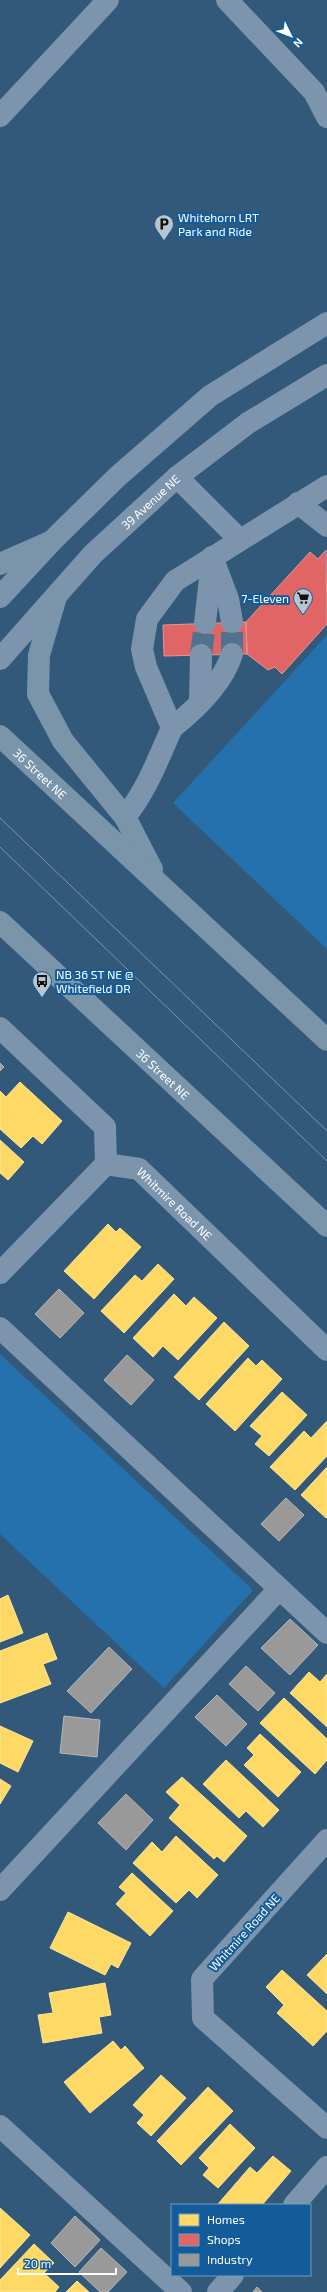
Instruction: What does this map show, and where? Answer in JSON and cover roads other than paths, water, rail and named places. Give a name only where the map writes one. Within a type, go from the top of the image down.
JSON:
[{"type":"main road","points":[[0,564],[52,541]]},
{"type":"main road","points":[[56,597],[39,655],[38,694],[63,741],[125,817],[160,884]]},
{"type":"main road","name":"36 Street NE","points":[[0,736],[327,1040]]},
{"type":"main road","name":"36 Street NE","points":[[0,922],[327,1226]]},
{"type":"street","points":[[0,116],[108,0]]},
{"type":"street","points":[[227,0],[314,92],[327,117]]},
{"type":"street","points":[[0,597],[52,541],[117,477],[210,396],[327,323]]},
{"type":"street","name":"39 Avenue NE","points":[[0,659],[93,554],[177,477],[248,423],[327,375]]},
{"type":"street","points":[[177,477],[239,539]]},
{"type":"street","points":[[172,728],[146,667],[142,649],[147,619],[175,582],[239,539],[327,486]]},
{"type":"street","points":[[298,503],[327,526]]},
{"type":"street","points":[[212,557],[228,599],[232,622]]},
{"type":"street","points":[[205,623],[212,557]]},
{"type":"street","points":[[125,817],[136,803],[150,779],[172,728],[188,715],[227,671],[232,654]]},
{"type":"street","points":[[200,701],[201,655]]},
{"type":"street","points":[[0,1028],[105,1127],[106,1164],[0,1274]]},
{"type":"street","name":"Whitmire Road NE","points":[[106,1164],[139,1169],[327,1350]]},
{"type":"street","points":[[0,1328],[327,1633]]},
{"type":"street","points":[[0,1890],[279,1589]]},
{"type":"street","name":"Whitmire Road NE","points":[[327,1840],[202,1978],[203,2018],[327,2128]]},
{"type":"street","points":[[0,2126],[181,2292]]},
{"type":"street","points":[[295,2204],[327,2167]]},
{"type":"street","points":[[218,2292],[232,2276]]},
{"type":"tunnel","points":[[232,622],[232,654]]},
{"type":"tunnel","points":[[201,655],[205,623]]},
{"type":"tram line","points":[[0,818],[327,1131]]},
{"type":"tram line","points":[[0,847],[327,1161]]},
{"type":"place","name":"Whitehorn LRT Park and Ride","points":[[164,241]]},
{"type":"place","name":"7-Eleven","points":[[303,615]]},
{"type":"place","name":"NB 36 ST NE @ Whitefield DR","points":[[42,998]]}]
